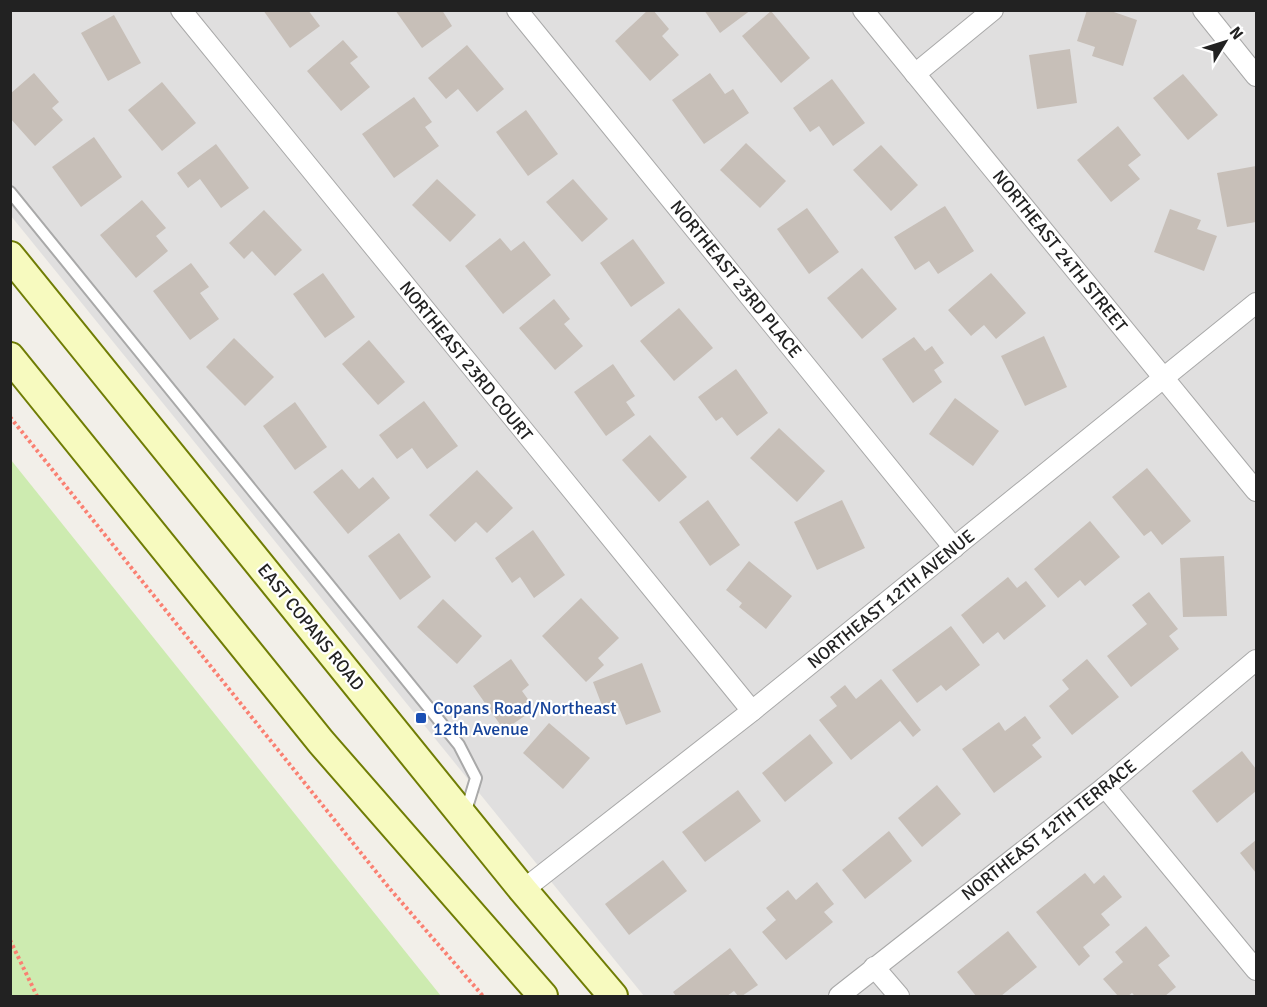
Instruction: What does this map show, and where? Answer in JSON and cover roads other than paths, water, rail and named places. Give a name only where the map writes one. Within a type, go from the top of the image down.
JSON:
[{"type":"main road","name":"EAST COPANS ROAD","points":[[10,256],[523,890],[613,996]]},
{"type":"main road","points":[[10,357],[321,742],[543,996]]},
{"type":"street","name":"NORTHEAST 23RD COURT","points":[[181,10],[752,711]]},
{"type":"street","name":"NORTHEAST 23RD PLACE","points":[[517,10],[954,548]]},
{"type":"street","name":"NORTHEAST 24TH STREET","points":[[863,10],[1257,491]]},
{"type":"street","points":[[915,74],[993,10]]},
{"type":"street","points":[[1203,10],[1257,76]]},
{"type":"street","name":"NORTHEAST 12TH AVENUE","points":[[523,890],[752,711],[1257,303]]},
{"type":"street","name":"NORTHEAST 12TH TERRACE","points":[[839,996],[1105,787],[1257,660]]},
{"type":"street","points":[[1105,787],[1257,970]]},
{"type":"street","points":[[874,967],[899,996]]},
{"type":"lane","points":[[10,192],[459,746],[476,778],[464,817]]},
{"type":"place","name":"Copans Road/Northeast 12th Avenue","points":[[421,718]]}]
